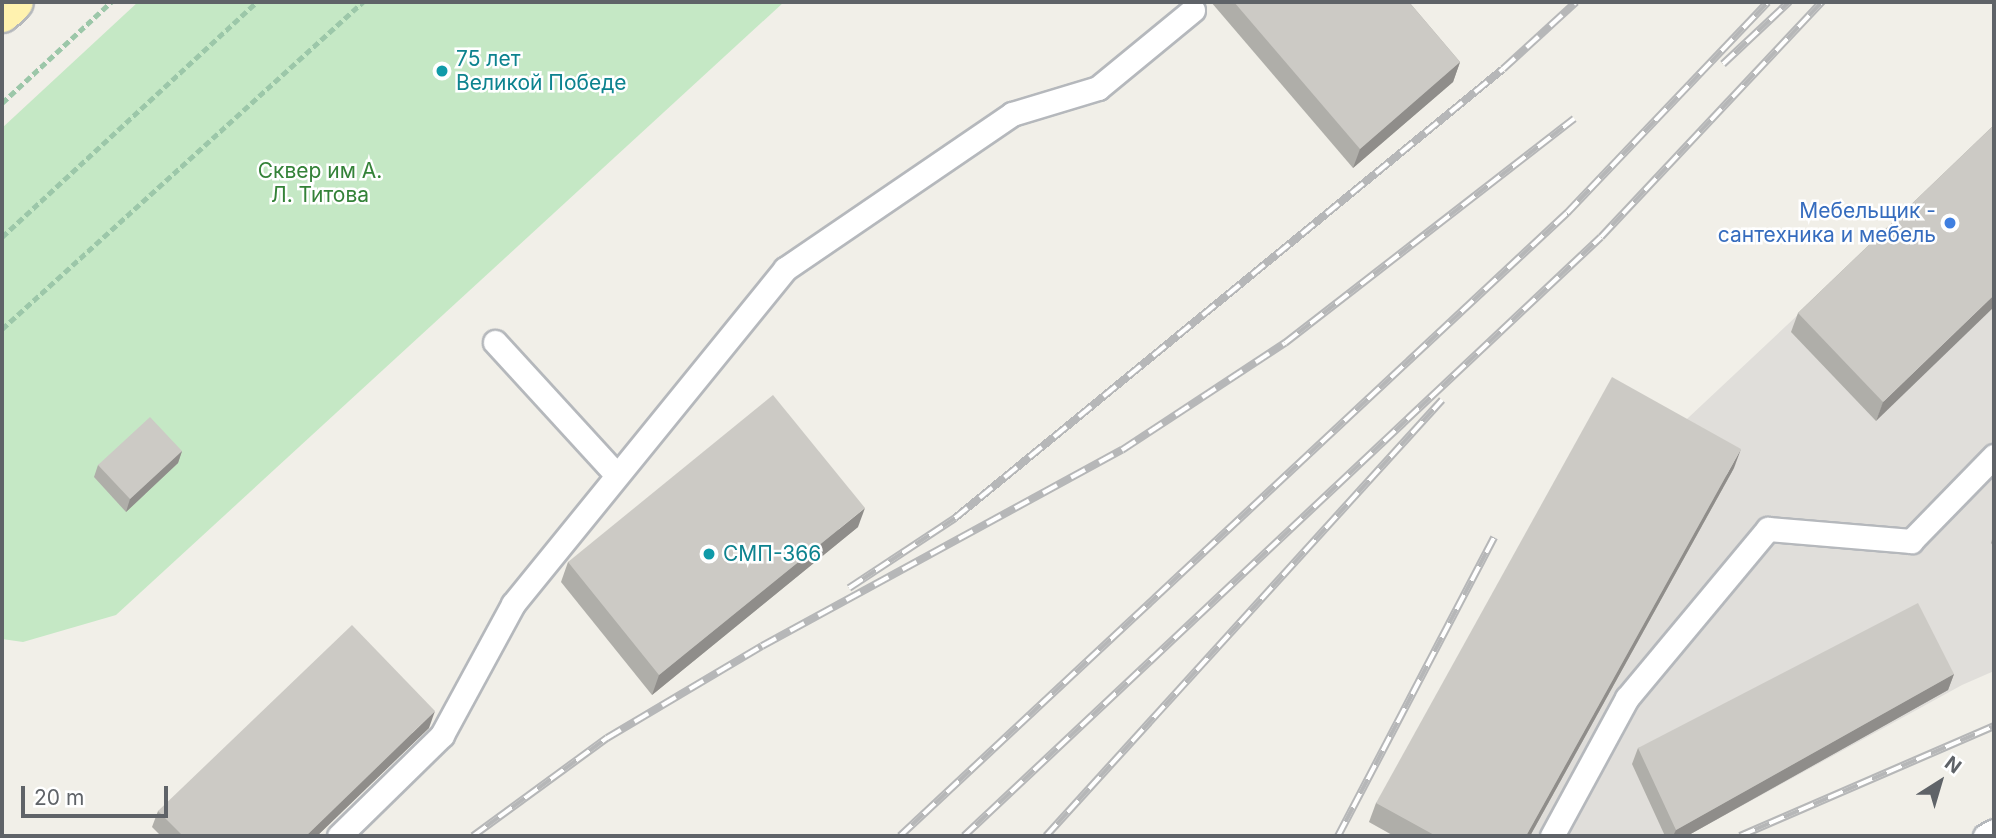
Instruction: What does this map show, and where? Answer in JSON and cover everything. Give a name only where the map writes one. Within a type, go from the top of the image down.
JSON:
[{"type":"main road","points":[[2,13],[14,2]]},
{"type":"lane","points":[[339,836],[442,735],[513,604],[785,269],[1012,114],[1098,88],[1193,10]]},
{"type":"lane","points":[[495,342],[617,475]]},
{"type":"lane","points":[[1552,836],[1627,698],[1768,529],[1911,541],[1994,456]]},
{"type":"lane","points":[[1985,836],[1994,831]]},
{"type":"path","points":[[2,103],[111,2]]},
{"type":"path","points":[[2,237],[257,2]]},
{"type":"path","points":[[2,329],[363,2]]},
{"type":"shaded area","points":[[1994,131],[1994,671],[1962,685],[1687,836],[1394,836],[1369,822],[1605,396],[1672,433]]},
{"type":"green space","name":"Сквер им А. Л. Титова","points":[[138,2],[784,2],[116,615],[23,642],[2,639],[2,128]]},
{"type":"building","points":[[1234,2],[1409,2],[1460,62],[1360,149]]},
{"type":"building","name":"Мебельщик - сантехника и мебель","points":[[1994,125],[1994,295],[1883,402],[1798,313]]},
{"type":"building","points":[[1612,377],[1741,449],[1526,836],[1436,836],[1376,803]]},
{"type":"building","name":"СМП-366","points":[[773,395],[865,508],[659,675],[568,562]]},
{"type":"building","points":[[150,417],[182,451],[130,499],[98,465]]},
{"type":"building","points":[[1918,603],[1954,674],[1676,830],[1638,748]]},
{"type":"building","points":[[352,625],[435,711],[306,836],[183,836],[158,811]]},
{"type":"railway","points":[[849,588],[955,518],[1503,69],[1576,2]]},
{"type":"railway","points":[[900,836],[1567,213],[1768,2]]},
{"type":"railway","points":[[1723,64],[1789,2]]},
{"type":"railway","points":[[964,836],[1601,237],[1822,2]]},
{"type":"railway","points":[[473,836],[607,738],[762,646],[1122,450],[1285,343],[1574,119]]},
{"type":"railway","points":[[1046,836],[1442,400]]},
{"type":"railway","points":[[1338,836],[1494,537]]},
{"type":"railway","points":[[1740,836],[1994,726]]},
{"type":"place","name":"75 лет Великой Победе","points":[[442,71]]},
{"type":"place","name":"Мебельщик - сантехника и мебель","points":[[1950,223]]},
{"type":"place","name":"СМП-366","points":[[709,554]]}]
